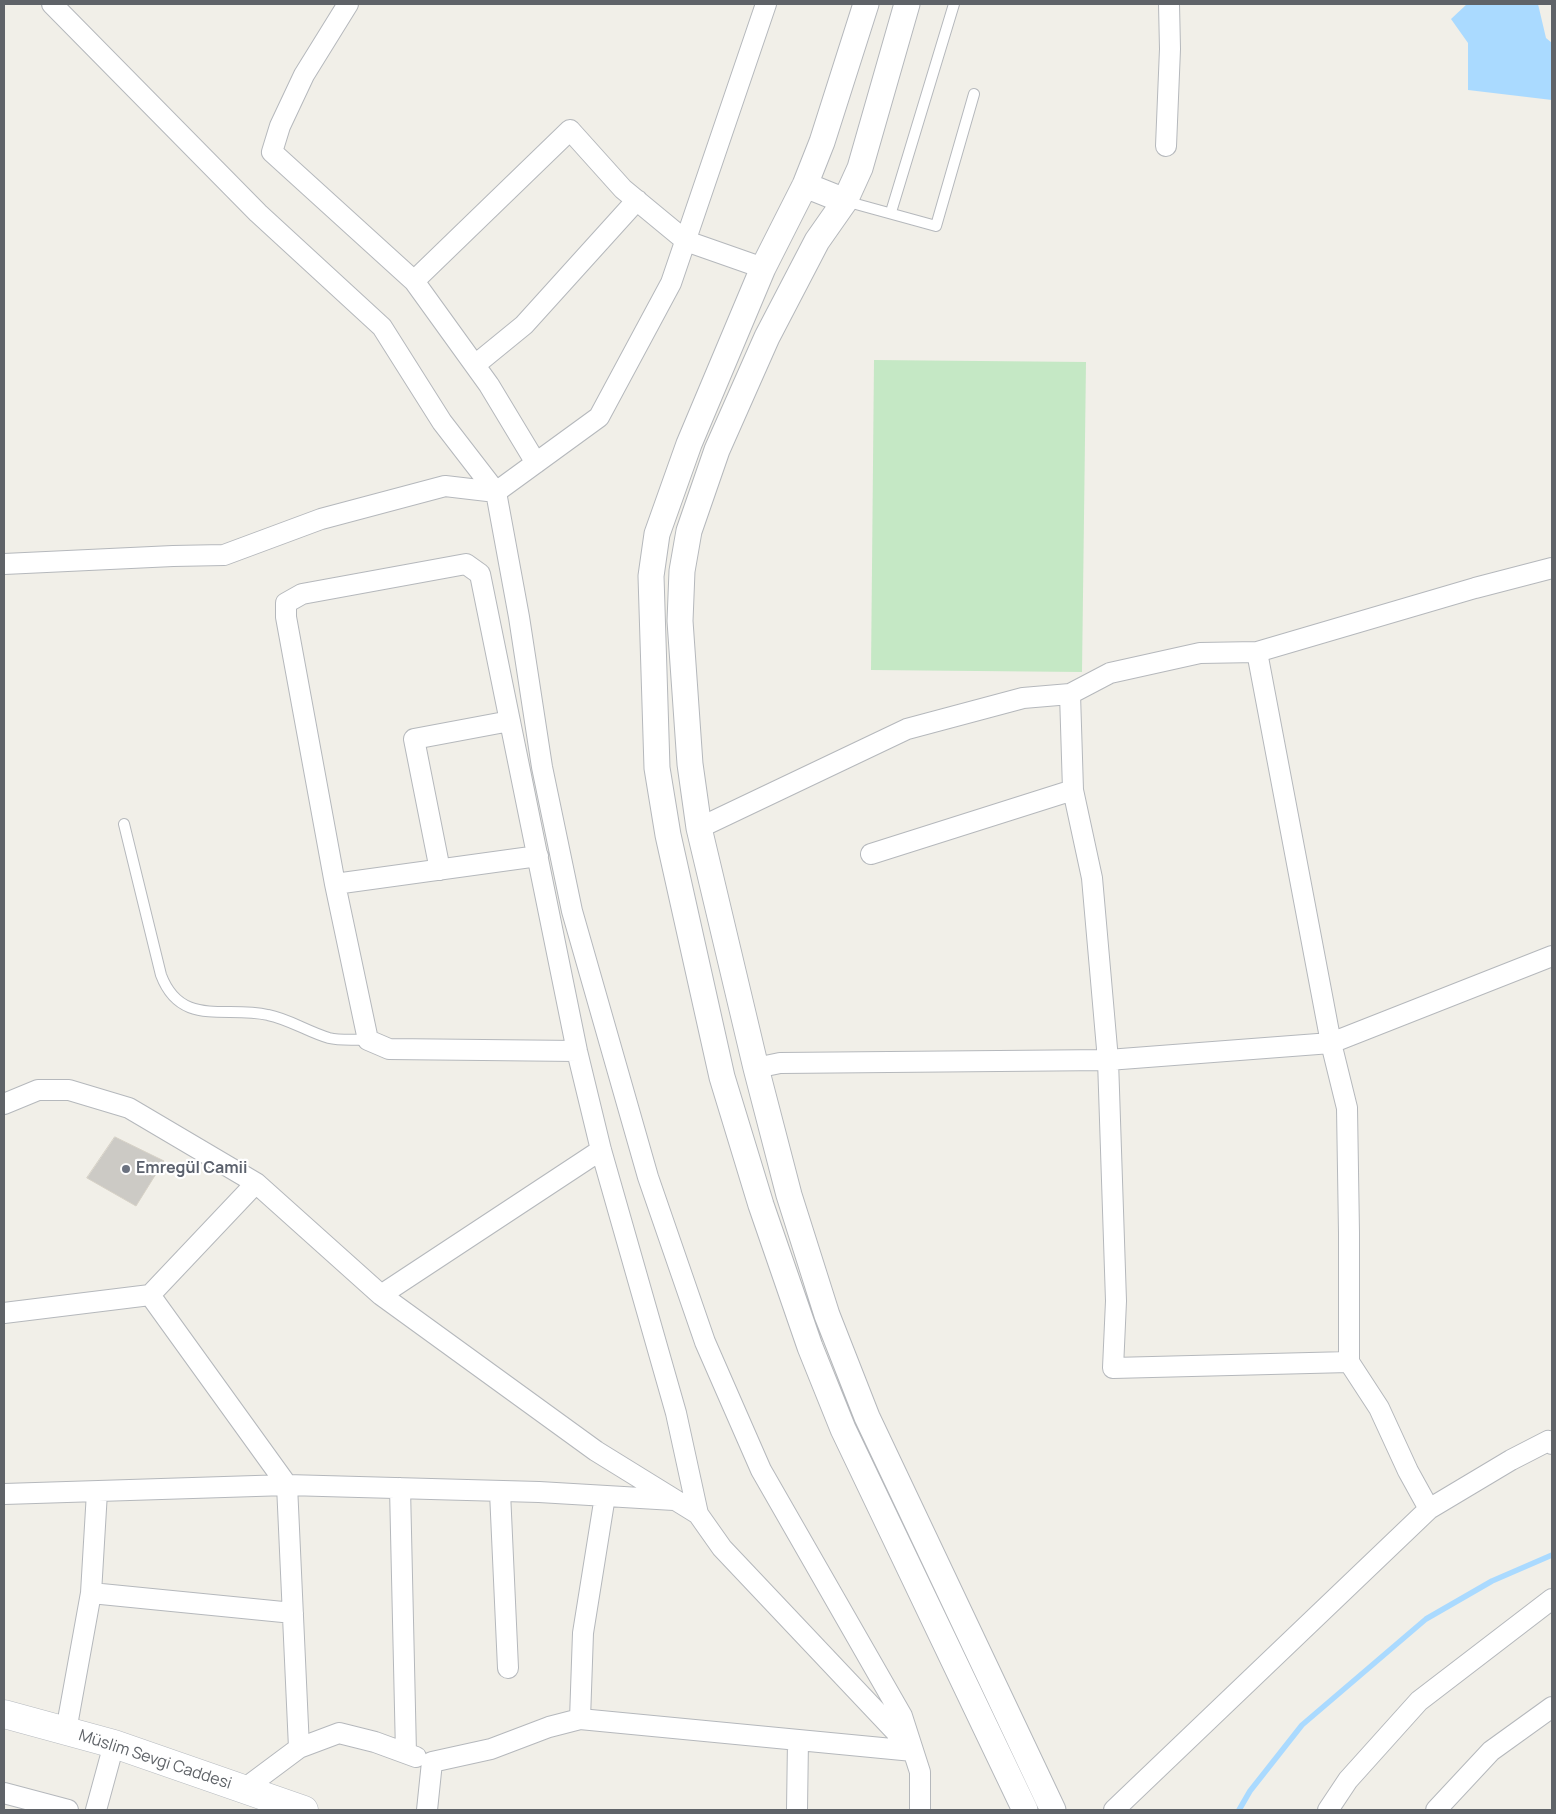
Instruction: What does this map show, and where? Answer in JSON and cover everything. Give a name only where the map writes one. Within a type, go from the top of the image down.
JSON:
[{"type":"main road","name":"Müslim Sevgi Caddesi","points":[[4,1714],[114,1744],[304,1810]]},
{"type":"street","points":[[52,4],[258,212],[382,327],[442,422],[496,492],[519,618],[542,767],[572,910],[648,1177],[705,1342],[761,1470],[902,1716],[920,1772],[920,1810]]},
{"type":"street","points":[[348,4],[304,75],[280,126],[272,152],[414,281],[475,365],[536,463]]},
{"type":"street","points":[[4,564],[173,556],[224,556],[321,519],[445,486],[496,492],[536,463],[599,416],[671,283],[766,4]]},
{"type":"street","points":[[866,4],[822,142],[805,186],[756,265],[657,534],[651,576],[657,768],[668,835],[722,1077],[761,1205],[810,1348],[843,1429],[1025,1810]]},
{"type":"street","points":[[907,4],[860,168],[845,201],[817,241],[766,336],[717,450],[689,531],[682,571],[680,620],[690,764],[699,828],[756,1068],[789,1195],[827,1315],[867,1417],[1053,1810]]},
{"type":"street","points":[[1166,146],[1170,49],[1168,4]]},
{"type":"street","points":[[414,281],[570,130],[623,188],[686,241],[756,265]]},
{"type":"street","points":[[805,186],[845,201]]},
{"type":"street","points":[[475,365],[524,325],[637,200]]},
{"type":"street","points":[[576,1051],[389,1049],[368,1040],[335,884],[286,616],[286,604],[302,594],[466,564],[480,574],[576,1051],[601,1150],[676,1413],[698,1514]]},
{"type":"street","points":[[668,835],[699,828],[908,729],[1023,698],[1070,694],[1110,673],[1200,653],[1257,652],[1476,588],[1552,568]]},
{"type":"street","points":[[1257,652],[1331,1043],[1346,1108],[1350,1232],[1349,1362],[1379,1408],[1408,1471],[1430,1509]]},
{"type":"street","points":[[1070,694],[1074,790],[1092,878],[1108,1060],[1116,1301],[1113,1368],[1349,1362]]},
{"type":"street","points":[[440,870],[414,739],[510,720]]},
{"type":"street","points":[[871,854],[1074,790]]},
{"type":"street","points":[[335,884],[538,856]]},
{"type":"street","points":[[756,1068],[780,1063],[1108,1060],[1331,1043],[1552,956]]},
{"type":"street","points":[[4,1104],[38,1090],[69,1090],[129,1108],[256,1183],[381,1295],[596,1451],[698,1514],[722,1548],[913,1750]]},
{"type":"street","points":[[381,1295],[601,1150]]},
{"type":"street","points":[[4,1313],[150,1295],[256,1183]]},
{"type":"street","points":[[150,1295],[287,1485],[299,1748]]},
{"type":"street","points":[[1114,1810],[1430,1509],[1511,1460],[1548,1441],[1552,1444]]},
{"type":"street","points":[[4,1494],[287,1485],[676,1500]]},
{"type":"street","points":[[400,1488],[406,1753]]},
{"type":"street","points":[[66,1731],[91,1593],[97,1492]]},
{"type":"street","points":[[500,1492],[508,1668]]},
{"type":"street","points":[[580,1719],[583,1633],[604,1496]]},
{"type":"street","points":[[91,1593],[293,1613]]},
{"type":"street","points":[[1328,1810],[1348,1780],[1419,1701],[1552,1599]]},
{"type":"street","points":[[1436,1810],[1491,1751],[1552,1707]]},
{"type":"street","points":[[244,1789],[299,1748],[339,1733],[375,1742],[432,1762],[491,1749],[549,1727],[580,1719],[913,1750]]},
{"type":"street","points":[[797,1810],[798,1740]]},
{"type":"street","points":[[96,1810],[114,1744]]},
{"type":"street","points":[[427,1810],[432,1762]]},
{"type":"street","points":[[4,1793],[68,1810]]},
{"type":"lane","points":[[891,212],[954,4]]},
{"type":"lane","points":[[845,201],[891,212],[936,226],[974,94]]},
{"type":"lane","points":[[124,824],[164,985],[177,1000],[186,1006],[205,1012],[267,1014],[331,1038],[368,1040]]},
{"type":"green space","points":[[874,360],[1086,362],[1082,672],[871,670]]},
{"type":"water","points":[[1467,4],[1538,4],[1546,38],[1552,43],[1552,100],[1468,90],[1468,43],[1451,19]]},
{"type":"building","name":"Emregül Camii","points":[[115,1137],[164,1161],[136,1206],[87,1178]]},
{"type":"waterway","points":[[1239,1810],[1250,1791],[1302,1725],[1426,1619],[1492,1581],[1552,1555]]},
{"type":"place","name":"Emregül Camii","points":[[126,1169]]}]
